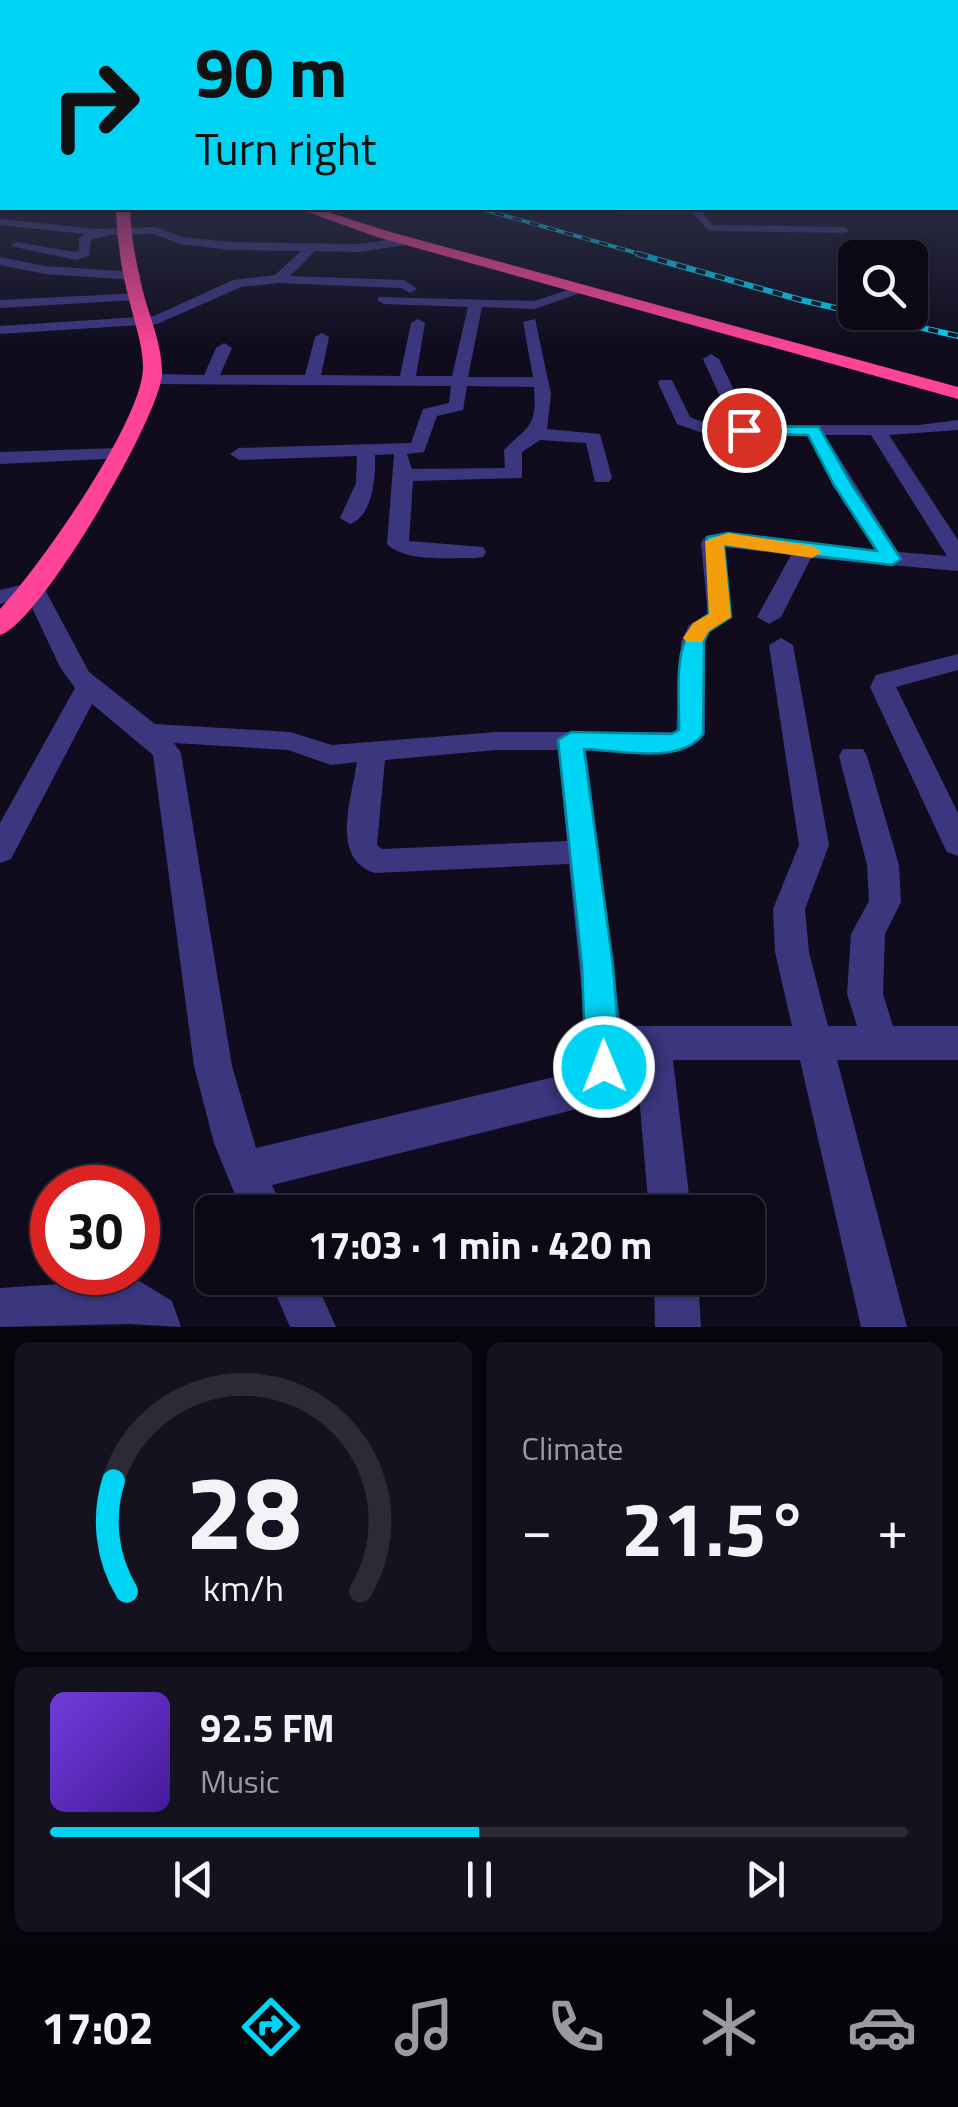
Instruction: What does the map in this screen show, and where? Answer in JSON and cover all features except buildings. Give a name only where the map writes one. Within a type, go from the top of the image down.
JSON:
[{"type":"highway","points":[[0,626],[34,590],[75,530],[142,418],[155,379],[145,322],[119,225]]},
{"type":"highway","points":[[354,225],[958,393]]},
{"type":"street","points":[[16,246],[76,256],[85,254],[86,238],[115,225]]},
{"type":"street","points":[[129,225],[205,244],[312,248],[376,247],[408,241]]},
{"type":"street","points":[[707,225],[844,230]]},
{"type":"street","points":[[156,230],[219,231]]},
{"type":"street","points":[[287,232],[382,234]]},
{"type":"street","points":[[279,279],[312,248]]},
{"type":"street","points":[[0,261],[135,286]]},
{"type":"street","points":[[31,279],[44,270]]},
{"type":"street","points":[[0,330],[145,322],[176,314],[195,300],[238,283],[279,279],[404,284],[410,286],[408,301]]},
{"type":"street","points":[[0,301],[135,286]]},
{"type":"street","points":[[0,301],[17,287]]},
{"type":"street","points":[[384,300],[542,305],[582,290]]},
{"type":"street","points":[[239,454],[400,451],[420,445],[429,412],[457,406],[463,352],[476,303]]},
{"type":"street","points":[[407,380],[418,322]]},
{"type":"street","points":[[530,322],[543,408],[536,434]]},
{"type":"street","points":[[312,378],[322,337]]},
{"type":"street","points":[[210,378],[224,348]]},
{"type":"street","points":[[711,360],[744,430]]},
{"type":"street","points":[[155,379],[540,382]]},
{"type":"street","points":[[666,383],[687,425],[708,430],[878,430],[958,425]]},
{"type":"street","points":[[814,430],[843,485],[892,559]]},
{"type":"street","points":[[878,430],[958,561]]},
{"type":"street","points":[[402,475],[514,476],[513,450],[536,434],[594,438],[602,478]]},
{"type":"street","points":[[400,451],[398,544],[410,550],[474,552]]},
{"type":"street","points":[[350,518],[366,482],[366,452]]},
{"type":"street","points":[[0,458],[118,454]]},
{"type":"street","points":[[152,733],[290,741],[331,755],[452,743],[676,743],[691,734],[693,642],[700,627],[720,617],[712,544],[728,539],[804,551],[958,561]]},
{"type":"street","points":[[804,551],[775,631],[814,845],[789,909],[792,952],[818,1044],[884,1327]]},
{"type":"street","points":[[0,597],[34,590],[52,617],[71,668],[88,687],[152,733],[167,753],[213,1066],[257,1195]]},
{"type":"street","points":[[958,662],[885,681],[882,687],[958,844]]},
{"type":"street","points":[[0,851],[88,687]]},
{"type":"street","points":[[246,1171],[580,1090],[597,1082],[604,1067],[604,1043],[571,740]]},
{"type":"street","points":[[372,750],[361,842],[364,852],[376,861],[586,852]]},
{"type":"street","points":[[853,756],[883,864],[885,902],[868,934],[865,994],[880,1044]]},
{"type":"street","points":[[653,1042],[668,1195]]},
{"type":"street","points":[[604,1043],[958,1044]]},
{"type":"street","points":[[299,1295],[313,1327]]},
{"type":"street","points":[[677,1295],[678,1327]]},
{"type":"street","points":[[0,1310],[136,1301],[156,1317],[158,1327]]},
{"type":"railway","points":[[538,225],[647,256]]},
{"type":"railway","points":[[638,254],[801,300],[958,336]]},
{"type":"slow traffic","points":[[694,638],[700,627],[720,617],[714,541],[722,538],[812,552]]},
{"type":"route","points":[[604,1067],[598,966],[571,740],[676,743],[691,734],[693,642],[700,627],[720,617],[714,541],[722,538],[892,559],[869,528],[814,430],[744,430]]}]
